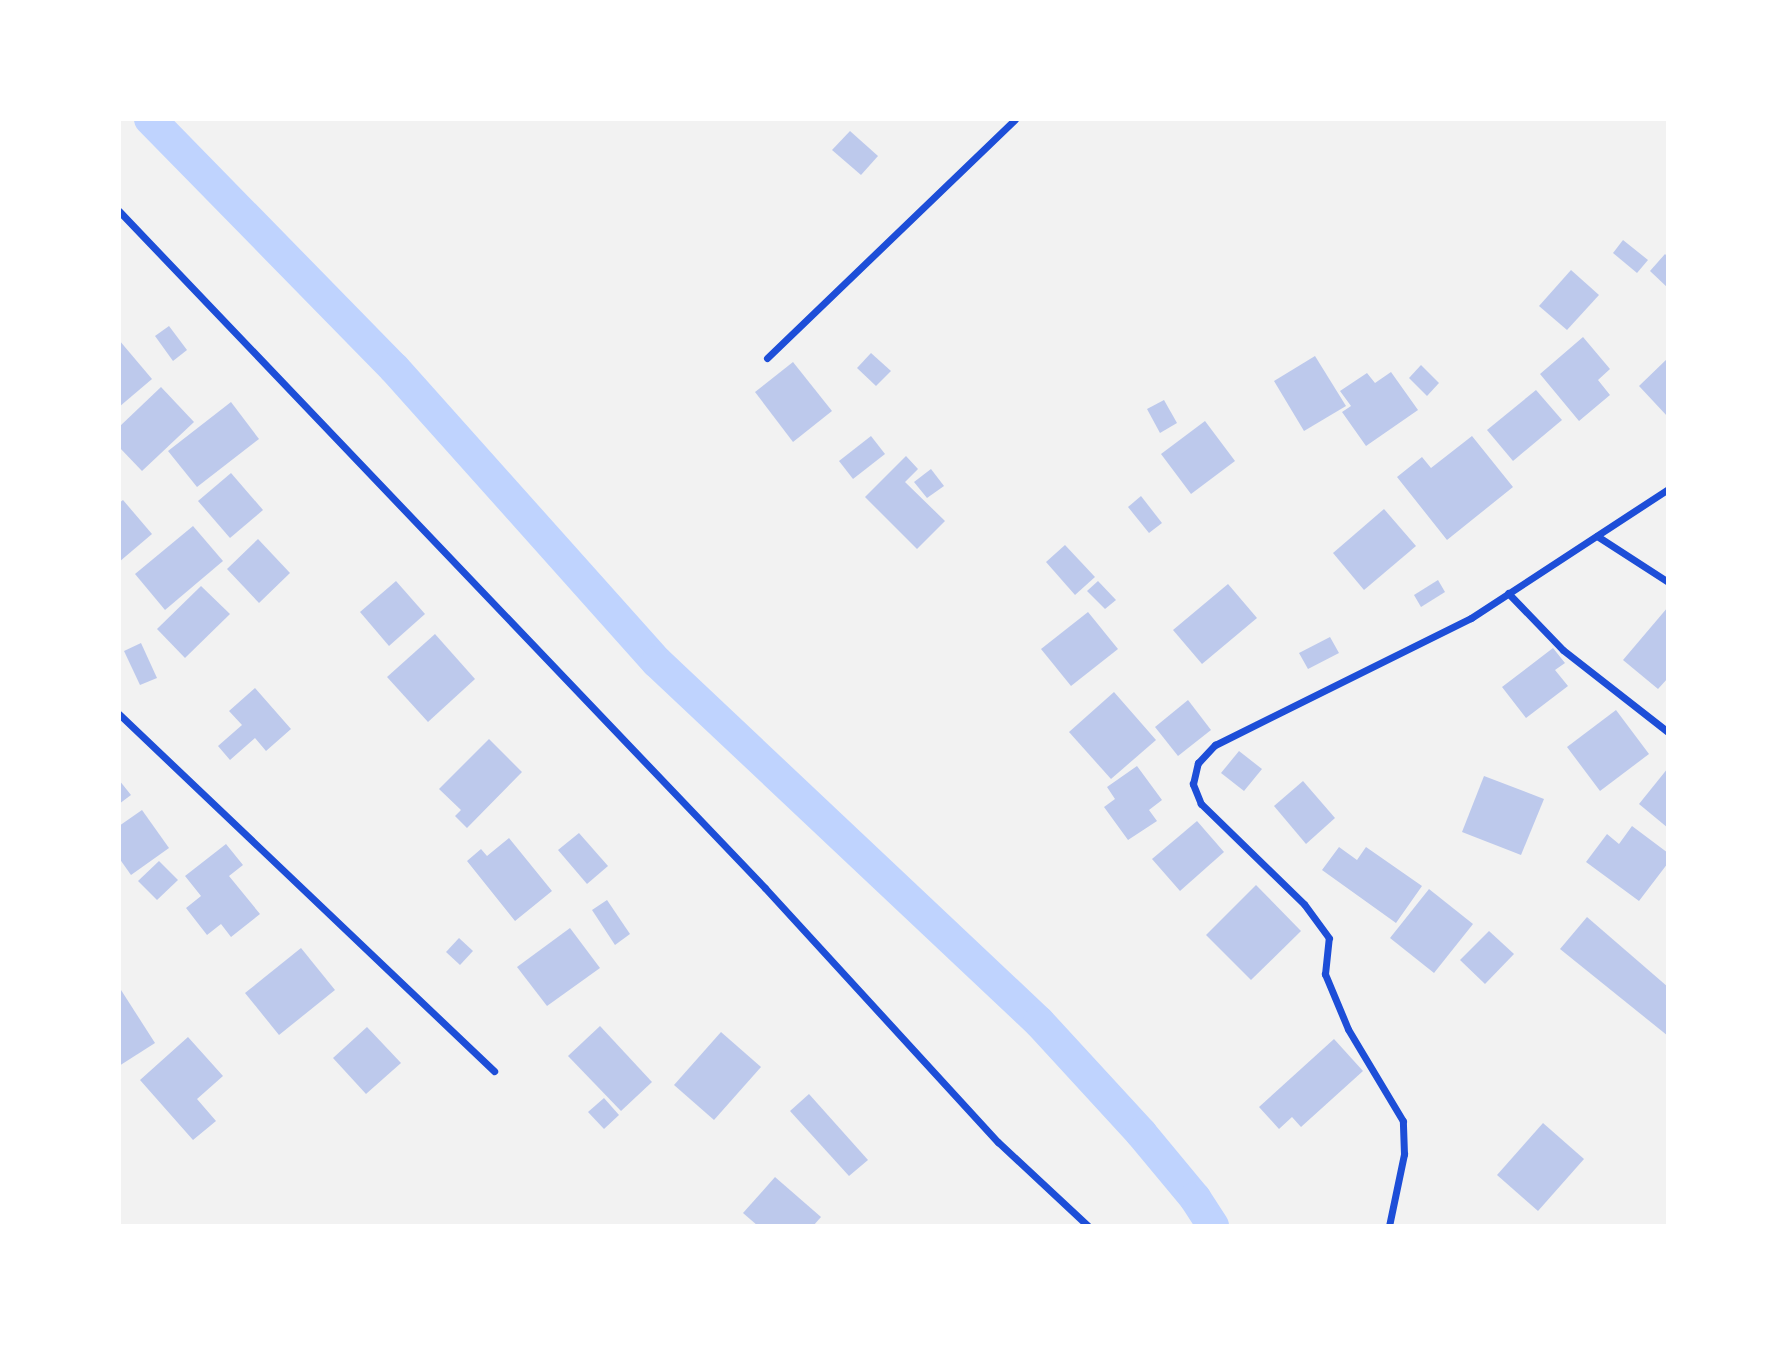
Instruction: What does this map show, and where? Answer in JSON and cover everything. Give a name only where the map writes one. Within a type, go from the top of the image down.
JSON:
[{"type":"street","points":[[767,358],[1015,119]]},
{"type":"street","points":[[119,211],[765,888],[998,1142],[1088,1226]]},
{"type":"street","points":[[1389,1226],[1404,1154],[1403,1121],[1348,1029],[1325,974],[1329,938],[1304,904],[1201,804],[1193,783],[1198,763],[1215,745],[1471,618],[1668,489]]},
{"type":"street","points":[[1597,536],[1668,582]]},
{"type":"street","points":[[1508,593],[1563,650],[1668,733]]},
{"type":"street","points":[[119,714],[494,1071]]},
{"type":"building","points":[[850,131],[878,156],[861,175],[832,150]]},
{"type":"building","points":[[1623,240],[1648,260],[1637,273],[1613,253]]},
{"type":"building","points":[[1665,254],[1668,257],[1668,288],[1650,271]]},
{"type":"building","points":[[1571,270],[1599,295],[1567,330],[1539,306]]},
{"type":"building","points":[[169,326],[187,350],[173,361],[155,336]]},
{"type":"building","points":[[1583,337],[1610,369],[1598,380],[1610,395],[1579,421],[1540,374]]},
{"type":"building","points":[[119,340],[152,379],[119,407]]},
{"type":"building","points":[[871,353],[891,371],[876,386],[857,368]]},
{"type":"building","points":[[1315,356],[1346,406],[1304,431],[1274,381]]},
{"type":"building","points":[[1668,358],[1668,417],[1639,386]]},
{"type":"building","points":[[793,362],[832,411],[793,442],[755,392]]},
{"type":"building","points":[[1421,365],[1439,383],[1427,396],[1409,378]]},
{"type":"building","points":[[1391,372],[1418,410],[1366,446],[1342,412],[1351,406],[1340,391],[1367,373],[1375,383]]},
{"type":"building","points":[[161,387],[194,422],[142,471],[119,447],[119,427]]},
{"type":"building","points":[[1536,390],[1562,420],[1513,461],[1487,430]]},
{"type":"building","points":[[1164,400],[1177,423],[1160,433],[1147,409]]},
{"type":"building","points":[[231,402],[259,439],[197,487],[168,451]]},
{"type":"building","points":[[1205,421],[1235,461],[1191,494],[1161,454]]},
{"type":"building","points":[[871,436],[885,454],[853,479],[839,461]]},
{"type":"building","points":[[1472,436],[1513,487],[1447,540],[1397,477],[1422,457],[1431,468]]},
{"type":"building","points":[[906,456],[918,469],[905,482],[945,521],[917,549],[865,497]]},
{"type":"building","points":[[931,469],[944,486],[927,498],[914,482]]},
{"type":"building","points":[[231,473],[263,510],[230,538],[198,501]]},
{"type":"building","points":[[1141,496],[1162,523],[1149,533],[1128,507]]},
{"type":"building","points":[[123,500],[152,534],[119,562],[119,503]]},
{"type":"building","points":[[1384,509],[1416,546],[1364,590],[1333,553]]},
{"type":"building","points":[[193,526],[223,561],[165,610],[135,574]]},
{"type":"building","points":[[258,539],[290,573],[259,603],[227,569]]},
{"type":"building","points":[[1065,545],[1095,577],[1075,595],[1046,562]]},
{"type":"building","points":[[1438,580],[1445,592],[1421,607],[1414,595]]},
{"type":"building","points":[[396,581],[425,614],[389,646],[360,612]]},
{"type":"building","points":[[1098,581],[1116,600],[1105,609],[1087,591]]},
{"type":"building","points":[[1228,584],[1257,618],[1202,664],[1173,630]]},
{"type":"building","points":[[201,586],[230,614],[185,658],[157,629]]},
{"type":"building","points":[[1668,607],[1668,678],[1658,689],[1623,660]]},
{"type":"building","points":[[1088,612],[1118,649],[1071,686],[1041,649]]},
{"type":"building","points":[[435,634],[475,679],[428,722],[387,677]]},
{"type":"building","points":[[1330,637],[1339,653],[1308,669],[1299,653]]},
{"type":"building","points":[[141,643],[157,678],[140,685],[124,651]]},
{"type":"building","points":[[1553,648],[1565,663],[1555,670],[1568,686],[1526,718],[1502,687]]},
{"type":"building","points":[[255,688],[291,729],[266,751],[255,738],[230,760],[218,746],[242,725],[229,711]]},
{"type":"building","points":[[1114,692],[1156,740],[1111,779],[1069,732]]},
{"type":"building","points":[[1188,700],[1211,730],[1178,756],[1155,727]]},
{"type":"building","points":[[1616,710],[1649,754],[1600,791],[1567,747]]},
{"type":"building","points":[[489,739],[522,772],[467,828],[455,816],[461,810],[439,789]]},
{"type":"building","points":[[1239,751],[1262,769],[1244,791],[1221,773]]},
{"type":"building","points":[[1137,766],[1162,800],[1149,810],[1157,821],[1128,840],[1104,807],[1115,799],[1107,787]]},
{"type":"building","points":[[1668,768],[1668,828],[1639,804]]},
{"type":"building","points":[[1484,776],[1544,799],[1521,855],[1462,832]]},
{"type":"building","points":[[119,780],[131,795],[119,804]]},
{"type":"building","points":[[1303,781],[1335,818],[1306,844],[1274,806]]},
{"type":"building","points":[[142,810],[169,848],[131,875],[119,858],[119,826]]},
{"type":"building","points":[[1197,821],[1224,852],[1180,891],[1152,859]]},
{"type":"building","points":[[1632,826],[1668,853],[1668,863],[1639,901],[1586,862],[1607,834],[1619,844]]},
{"type":"building","points":[[579,833],[608,866],[587,884],[558,850]]},
{"type":"building","points":[[509,838],[552,891],[515,921],[467,861],[481,849],[487,856]]},
{"type":"building","points":[[226,844],[243,865],[229,876],[260,914],[231,937],[221,924],[207,935],[186,908],[201,896],[185,876]]},
{"type":"building","points":[[1339,847],[1357,860],[1366,847],[1422,886],[1396,923],[1322,870]]},
{"type":"building","points":[[159,861],[178,880],[157,900],[138,881]]},
{"type":"building","points":[[1256,885],[1301,931],[1251,980],[1206,935]]},
{"type":"building","points":[[1429,889],[1473,924],[1434,973],[1390,938]]},
{"type":"building","points":[[607,900],[630,934],[615,945],[592,910]]},
{"type":"building","points":[[1587,917],[1668,987],[1668,1036],[1560,949]]},
{"type":"building","points":[[570,928],[600,968],[547,1006],[517,967]]},
{"type":"building","points":[[1489,931],[1514,954],[1485,984],[1460,960]]},
{"type":"building","points":[[459,938],[473,951],[460,965],[446,952]]},
{"type":"building","points":[[301,948],[335,990],[279,1035],[245,993]]},
{"type":"building","points":[[121,990],[155,1043],[119,1066],[119,991]]},
{"type":"building","points":[[600,1026],[652,1082],[621,1111],[568,1056]]},
{"type":"building","points":[[367,1027],[401,1063],[366,1094],[333,1058]]},
{"type":"building","points":[[721,1032],[761,1067],[714,1120],[674,1085]]},
{"type":"building","points":[[188,1037],[223,1076],[197,1099],[216,1121],[193,1140],[140,1080]]},
{"type":"building","points":[[1334,1039],[1363,1071],[1301,1127],[1292,1117],[1279,1129],[1259,1107]]},
{"type":"building","points":[[809,1094],[868,1160],[849,1176],[790,1111]]},
{"type":"building","points":[[604,1098],[619,1115],[604,1129],[588,1112]]},
{"type":"building","points":[[1543,1123],[1584,1159],[1538,1211],[1497,1175]]},
{"type":"building","points":[[775,1177],[821,1217],[813,1226],[758,1226],[743,1213]]},
{"type":"waterway","points":[[150,119],[394,368],[657,662],[1039,1022],[1141,1133],[1195,1198],[1213,1226]]}]
